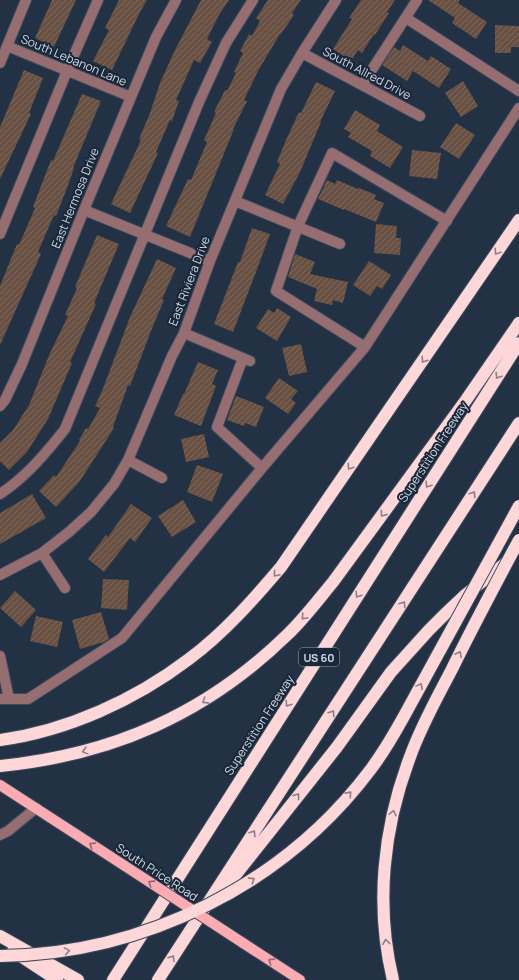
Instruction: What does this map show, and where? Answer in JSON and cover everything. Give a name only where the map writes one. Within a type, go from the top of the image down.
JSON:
[{"type":"highway","points":[[0,740],[52,729],[88,716],[120,702],[157,681],[189,659],[220,633],[254,600],[281,567],[519,220]]},
{"type":"highway","points":[[0,766],[32,763],[65,757],[128,738],[195,707],[223,688],[267,654],[288,635],[311,610],[333,582],[466,400],[519,322]]},
{"type":"highway","name":"Superstition Freeway","points":[[114,977],[519,343]]},
{"type":"highway","points":[[158,980],[519,423]]},
{"type":"highway","points":[[0,956],[30,956],[68,951],[111,942],[138,934],[184,917],[238,889],[292,851],[344,801],[386,748],[519,506]]},
{"type":"highway","points":[[393,980],[386,944],[383,876],[389,833],[399,791],[420,731],[519,540]]},
{"type":"highway","points":[[186,936],[239,873],[305,786],[337,747],[377,690],[408,652],[464,596],[519,552]]},
{"type":"highway","points":[[0,936],[62,976]]},
{"type":"highway","points":[[0,943],[62,976],[78,980]]},
{"type":"main road","name":"South Price Road","points":[[0,786],[300,980]]},
{"type":"street","points":[[0,63],[26,0]]},
{"type":"street","points":[[0,234],[98,0]]},
{"type":"street","name":"East Hermosa Drive","points":[[0,406],[5,400],[22,364],[156,37],[176,0]]},
{"type":"street","points":[[0,494],[10,488],[32,468],[65,429],[144,234],[213,70],[226,43],[253,0]]},
{"type":"street","name":"East Riviera Drive","points":[[0,575],[42,553],[69,532],[91,512],[114,484],[128,460],[172,356],[184,333],[210,261],[282,89],[302,53],[336,0]]},
{"type":"street","points":[[362,85],[417,0]]},
{"type":"street","points":[[406,18],[519,91]]},
{"type":"street","name":"South Lebanon Lane","points":[[7,46],[131,98]]},
{"type":"street","name":"South Allred Drive","points":[[302,53],[420,116]]},
{"type":"street","points":[[0,656],[5,699],[28,699],[122,638],[262,468],[364,348],[519,108]]},
{"type":"street","points":[[364,348],[276,291],[298,226],[332,153],[447,221]]},
{"type":"street","points":[[235,200],[340,244]]},
{"type":"street","points":[[84,210],[210,261]]},
{"type":"street","points":[[184,333],[247,359],[217,427],[262,468]]},
{"type":"street","points":[[128,460],[162,478]]},
{"type":"street","points":[[42,553],[65,588]]},
{"type":"street","points":[[0,835],[36,808]]},
{"type":"building","points":[[52,0],[76,0],[54,47],[35,38]]},
{"type":"building","points":[[119,0],[147,0],[112,70],[93,61],[109,30],[105,28]]},
{"type":"building","points":[[201,0],[229,0],[219,15],[207,39],[212,42],[200,63],[194,60],[176,100],[179,101],[172,121],[170,120],[156,152],[158,153],[130,213],[111,204],[141,140],[139,139],[160,83]]},
{"type":"building","points":[[268,0],[301,0],[292,13],[294,15],[280,34],[258,71],[244,100],[247,101],[233,129],[190,237],[166,226],[188,179],[191,180],[207,142],[204,140],[216,113],[214,112],[225,90],[227,91],[236,73],[234,72],[243,53],[240,51],[249,34],[252,36],[260,21],[256,18]]},
{"type":"building","points":[[361,0],[395,0],[387,12],[389,13],[375,35],[374,34],[362,53],[358,50],[351,61],[333,49],[352,19],[349,18]]},
{"type":"building","points":[[428,0],[460,0],[458,3],[487,22],[476,39],[452,23],[455,18]]},
{"type":"building","points":[[495,25],[519,26],[519,47],[511,47],[511,53],[495,53]]},
{"type":"building","points":[[403,45],[428,61],[431,56],[451,69],[439,88],[413,71],[407,81],[382,65],[394,47],[400,51]]},
{"type":"building","points":[[24,70],[43,78],[29,113],[31,114],[0,179],[0,127]]},
{"type":"building","points":[[463,81],[478,106],[461,117],[445,93]]},
{"type":"building","points":[[316,82],[335,91],[320,122],[300,172],[283,204],[265,195],[280,164],[277,162],[286,140],[299,112],[301,113]]},
{"type":"building","points":[[82,94],[101,101],[73,168],[56,216],[54,215],[38,252],[41,254],[0,345],[0,286],[17,244],[19,245],[35,208],[33,207],[51,160],[53,161]]},
{"type":"building","points":[[355,110],[380,125],[377,131],[403,147],[390,168],[370,156],[372,151],[348,137],[351,133],[344,129]]},
{"type":"building","points":[[456,123],[475,135],[459,159],[440,147]]},
{"type":"building","points":[[412,150],[441,153],[437,179],[409,176]]},
{"type":"building","points":[[327,180],[335,184],[337,180],[376,195],[374,199],[384,203],[376,222],[318,199]]},
{"type":"building","points":[[376,224],[397,226],[396,238],[401,238],[400,255],[374,253]]},
{"type":"building","points":[[252,228],[270,234],[233,332],[214,324],[238,262],[240,262]]},
{"type":"building","points":[[97,235],[119,244],[94,303],[96,304],[70,362],[72,363],[48,419],[27,452],[9,470],[0,461],[0,443],[13,430],[29,405],[50,353],[68,316],[65,315],[77,288],[75,287]]},
{"type":"building","points":[[295,254],[315,262],[310,274],[348,282],[343,303],[333,300],[332,305],[314,301],[317,289],[288,277]]},
{"type":"building","points":[[157,259],[176,268],[162,299],[164,300],[130,386],[128,385],[113,427],[114,428],[80,481],[56,507],[39,491],[54,475],[56,477],[100,408],[95,406],[130,317]]},
{"type":"building","points":[[369,261],[391,275],[382,289],[377,286],[370,296],[353,285]]},
{"type":"building","points":[[277,308],[291,317],[277,341],[256,328],[268,309],[274,313]]},
{"type":"building","points":[[301,344],[307,372],[289,376],[282,348]]},
{"type":"building","points":[[198,362],[218,370],[212,384],[216,386],[201,426],[174,415]]},
{"type":"building","points":[[279,378],[298,391],[291,399],[296,403],[288,414],[265,398]]},
{"type":"building","points":[[236,396],[264,407],[256,427],[245,423],[244,426],[227,420]]},
{"type":"building","points":[[204,434],[209,457],[186,462],[181,439]]},
{"type":"building","points":[[197,465],[223,474],[212,502],[187,492]]},
{"type":"building","points":[[32,494],[46,518],[0,544],[0,513]]},
{"type":"building","points":[[183,500],[196,522],[172,537],[158,516]]},
{"type":"building","points":[[131,504],[152,518],[135,542],[130,538],[104,572],[88,559],[106,535],[108,537]]},
{"type":"building","points":[[103,579],[129,580],[127,610],[101,608]]},
{"type":"building","points":[[15,591],[36,610],[21,627],[0,608]]},
{"type":"building","points":[[101,612],[109,639],[104,642],[80,649],[72,620]]},
{"type":"building","points":[[36,616],[63,622],[57,647],[30,641]]}]
